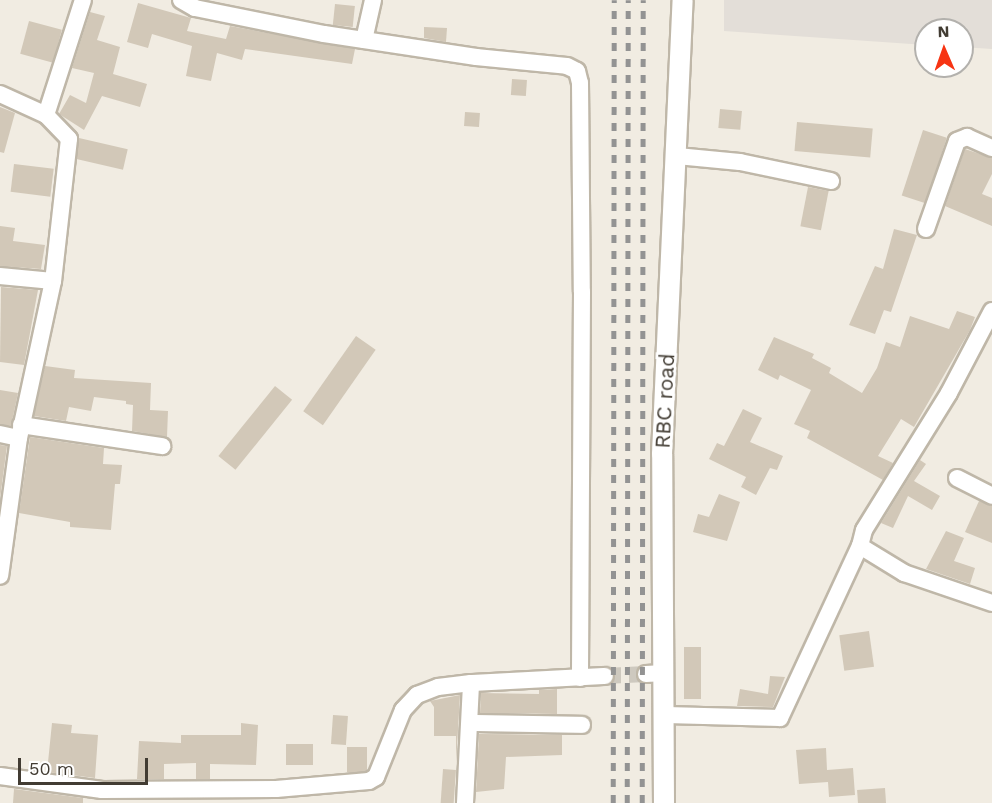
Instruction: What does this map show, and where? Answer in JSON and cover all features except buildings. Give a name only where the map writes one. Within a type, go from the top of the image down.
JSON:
[{"type":"street","points":[[46,115],[83,0]]},
{"type":"street","points":[[181,0],[195,8],[364,40],[567,66],[577,71],[580,82],[582,292],[580,678]]},
{"type":"street","points":[[364,40],[373,0]]},
{"type":"street","name":"RBC road","points":[[664,803],[666,715],[655,674],[661,465],[683,0]]},
{"type":"street","points":[[0,94],[46,115],[69,139],[53,280],[20,431],[0,575]]},
{"type":"street","points":[[926,229],[957,141],[967,137],[992,148]]},
{"type":"street","points":[[677,156],[740,162],[831,181]]},
{"type":"street","points":[[0,276],[53,280]]},
{"type":"street","points":[[666,715],[780,718],[860,546],[864,530],[949,393],[992,311]]},
{"type":"street","points":[[0,434],[20,431],[162,446]]},
{"type":"street","points":[[957,478],[992,496]]},
{"type":"street","points":[[860,546],[904,573],[992,603]]},
{"type":"street","points":[[0,776],[102,790],[208,796],[369,781],[376,777],[403,710],[417,695],[438,687],[471,683],[605,676]]},
{"type":"street","points":[[465,803],[471,683]]},
{"type":"street","points":[[470,723],[582,725]]},
{"type":"shaded area","points":[[724,0],[992,0],[992,49],[974,48],[974,18],[914,18],[914,44],[724,31]]},
{"type":"tunnel","points":[[605,676],[646,674]]},
{"type":"railway","points":[[613,803],[614,0]]},
{"type":"railway","points":[[627,803],[628,0]]},
{"type":"railway","points":[[642,803],[643,0]]}]
